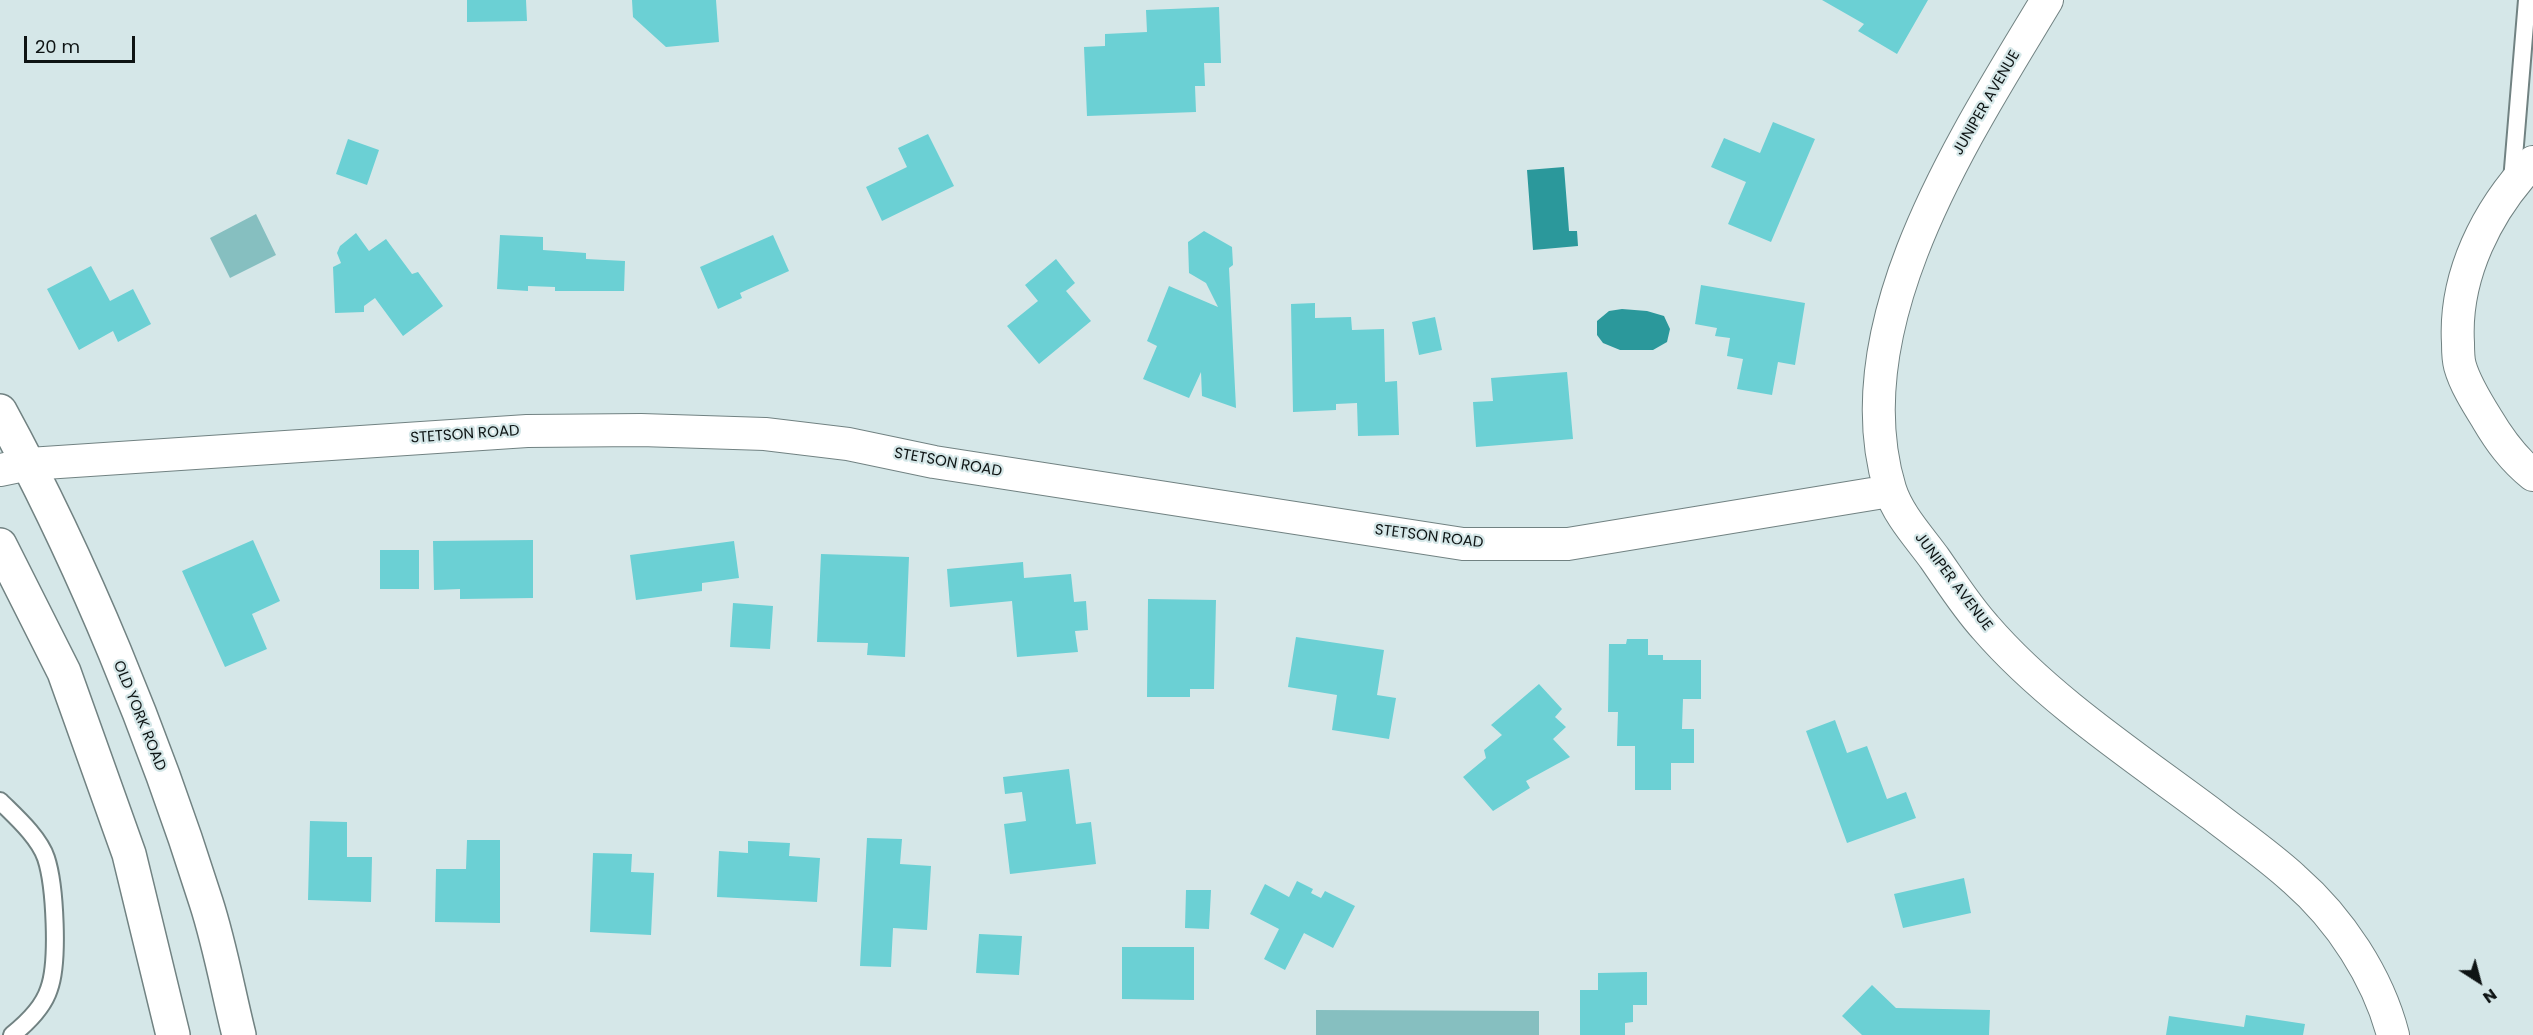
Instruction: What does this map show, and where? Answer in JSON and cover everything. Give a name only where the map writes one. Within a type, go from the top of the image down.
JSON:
[{"type":"highway","name":"OLD YORK ROAD","points":[[0,411],[14,467],[99,618],[162,773],[207,904],[239,1035]]},
{"type":"highway","points":[[0,545],[63,672],[129,854],[173,1035]]},
{"type":"street","name":"JUNIPER AVENUE","points":[[2047,0],[1942,182],[1903,276],[1884,354],[1879,395],[1880,436],[1890,492],[1910,526],[1960,595],[1984,626],[2010,653],[2046,687],[2272,861],[2315,899],[2363,964],[2387,1012],[2393,1035]]},
{"type":"street","points":[[2533,162],[2512,185],[2485,228],[2464,278],[2456,318],[2459,365],[2479,406],[2515,461],[2533,475]]},
{"type":"street","name":"STETSON ROAD","points":[[14,467],[527,431],[641,430],[765,434],[848,444],[934,462],[1463,544],[1505,545],[1568,544],[1890,492]]},
{"type":"lane","points":[[2512,185],[2527,0]]},
{"type":"lane","points":[[0,801],[23,823],[45,856],[51,889],[54,943],[49,990],[31,1020],[12,1035]]},
{"type":"shaded area","points":[[1564,167],[1569,231],[1577,231],[1578,246],[1533,250],[1527,170]]},
{"type":"shaded area","points":[[256,214],[276,255],[230,278],[210,238]]},
{"type":"shaded area","points":[[1622,309],[1647,311],[1664,316],[1670,329],[1667,342],[1653,350],[1620,350],[1603,343],[1597,335],[1597,321],[1609,311]]},
{"type":"shaded area","points":[[1316,1010],[1539,1011],[1539,1035],[1316,1035]]},
{"type":"building","points":[[467,0],[526,0],[527,21],[467,22]]},
{"type":"building","points":[[632,0],[716,0],[719,42],[666,47],[633,17]]},
{"type":"building","points":[[1822,0],[1928,0],[1897,54],[1858,31],[1864,24]]},
{"type":"building","points":[[1219,7],[1221,63],[1204,63],[1205,86],[1195,86],[1196,112],[1087,116],[1084,47],[1105,46],[1105,34],[1147,32],[1146,10]]},
{"type":"building","points":[[1773,122],[1815,139],[1771,242],[1728,224],[1746,182],[1711,167],[1724,138],[1760,153]]},
{"type":"building","points":[[928,134],[954,186],[882,221],[866,187],[907,167],[898,148]]},
{"type":"building","points":[[348,139],[379,150],[367,185],[336,174]]},
{"type":"building","points":[[1204,231],[1232,247],[1233,265],[1229,268],[1236,408],[1202,396],[1201,372],[1189,398],[1143,379],[1157,346],[1147,341],[1169,286],[1218,307],[1206,283],[1189,273],[1188,242]]},
{"type":"building","points":[[356,233],[369,251],[386,239],[412,274],[418,272],[443,306],[403,336],[375,298],[364,306],[364,312],[335,313],[333,267],[341,263],[337,253],[340,246]]},
{"type":"building","points":[[500,235],[543,237],[543,250],[586,253],[586,259],[625,261],[624,291],[555,291],[555,287],[528,286],[528,291],[497,289]]},
{"type":"building","points":[[773,235],[789,271],[740,293],[742,298],[718,309],[700,267]]},
{"type":"building","points":[[1056,259],[1075,283],[1066,291],[1091,321],[1039,364],[1007,326],[1038,301],[1025,285]]},
{"type":"building","points":[[91,266],[110,301],[133,289],[151,324],[118,342],[113,331],[79,350],[47,289]]},
{"type":"building","points":[[1701,285],[1805,303],[1795,365],[1778,362],[1772,395],[1737,389],[1743,359],[1727,356],[1730,338],[1715,336],[1717,328],[1695,324]]},
{"type":"building","points":[[1315,303],[1315,318],[1351,317],[1352,330],[1384,329],[1385,382],[1397,381],[1399,435],[1358,436],[1357,403],[1336,404],[1336,410],[1293,412],[1291,304]]},
{"type":"building","points":[[1435,317],[1442,350],[1419,355],[1412,322]]},
{"type":"building","points":[[1567,372],[1573,439],[1476,447],[1473,402],[1493,401],[1491,378]]},
{"type":"building","points":[[253,540],[280,601],[252,614],[267,649],[225,667],[182,571]]},
{"type":"building","points":[[533,540],[533,598],[460,599],[460,589],[434,590],[433,541]]},
{"type":"building","points":[[734,541],[739,578],[702,583],[702,591],[636,600],[630,555]]},
{"type":"building","points":[[380,550],[419,550],[419,589],[380,589]]},
{"type":"building","points":[[821,554],[909,557],[905,657],[867,655],[868,643],[817,642]]},
{"type":"building","points":[[1023,562],[1024,578],[1071,574],[1074,602],[1086,601],[1088,630],[1075,631],[1078,652],[1017,657],[1012,601],[950,607],[947,569]]},
{"type":"building","points":[[1148,599],[1216,600],[1214,689],[1190,689],[1190,697],[1147,697]]},
{"type":"building","points":[[733,603],[773,606],[770,649],[730,647]]},
{"type":"building","points":[[1296,637],[1384,650],[1377,695],[1396,698],[1389,739],[1332,730],[1337,695],[1288,687]]},
{"type":"building","points":[[1627,639],[1648,639],[1648,655],[1663,655],[1663,660],[1701,660],[1701,699],[1683,699],[1682,729],[1694,729],[1694,763],[1671,763],[1671,790],[1635,790],[1635,746],[1617,746],[1618,712],[1608,712],[1609,644],[1626,644]]},
{"type":"building","points":[[1539,684],[1562,709],[1555,717],[1566,727],[1553,739],[1570,757],[1526,781],[1530,788],[1493,811],[1463,777],[1486,758],[1484,750],[1502,735],[1491,725]]},
{"type":"building","points":[[1835,720],[1847,753],[1867,746],[1887,799],[1906,792],[1916,818],[1847,843],[1806,731]]},
{"type":"building","points":[[1069,769],[1076,824],[1091,822],[1096,864],[1010,874],[1004,824],[1026,821],[1022,792],[1005,794],[1003,777]]},
{"type":"building","points":[[310,821],[347,822],[347,857],[372,857],[371,902],[308,900]]},
{"type":"building","points":[[867,838],[902,839],[900,864],[931,866],[927,930],[893,928],[891,967],[860,966]]},
{"type":"building","points":[[467,840],[500,840],[500,923],[435,922],[436,869],[466,869]]},
{"type":"building","points":[[748,841],[790,843],[789,856],[820,858],[817,902],[717,897],[719,851],[748,853]]},
{"type":"building","points":[[593,853],[632,854],[631,872],[654,873],[651,935],[590,932]]},
{"type":"building","points":[[1964,878],[1971,913],[1903,928],[1894,894]]},
{"type":"building","points":[[1297,881],[1313,889],[1311,893],[1321,898],[1325,891],[1355,906],[1333,948],[1304,933],[1285,970],[1264,959],[1279,929],[1250,914],[1265,884],[1289,897]]},
{"type":"building","points":[[1186,890],[1211,890],[1209,929],[1185,928]]},
{"type":"building","points":[[979,934],[1022,936],[1019,975],[976,973]]},
{"type":"building","points":[[1122,947],[1194,947],[1194,1000],[1122,999]]},
{"type":"building","points":[[1647,972],[1647,1005],[1633,1005],[1633,1022],[1625,1023],[1625,1035],[1580,1035],[1580,990],[1598,990],[1598,973]]},
{"type":"building","points":[[1872,985],[1896,1008],[1990,1010],[1989,1035],[1862,1035],[1842,1016]]},
{"type":"building","points":[[2246,1015],[2305,1024],[2303,1035],[2166,1035],[2169,1016],[2244,1027]]}]
